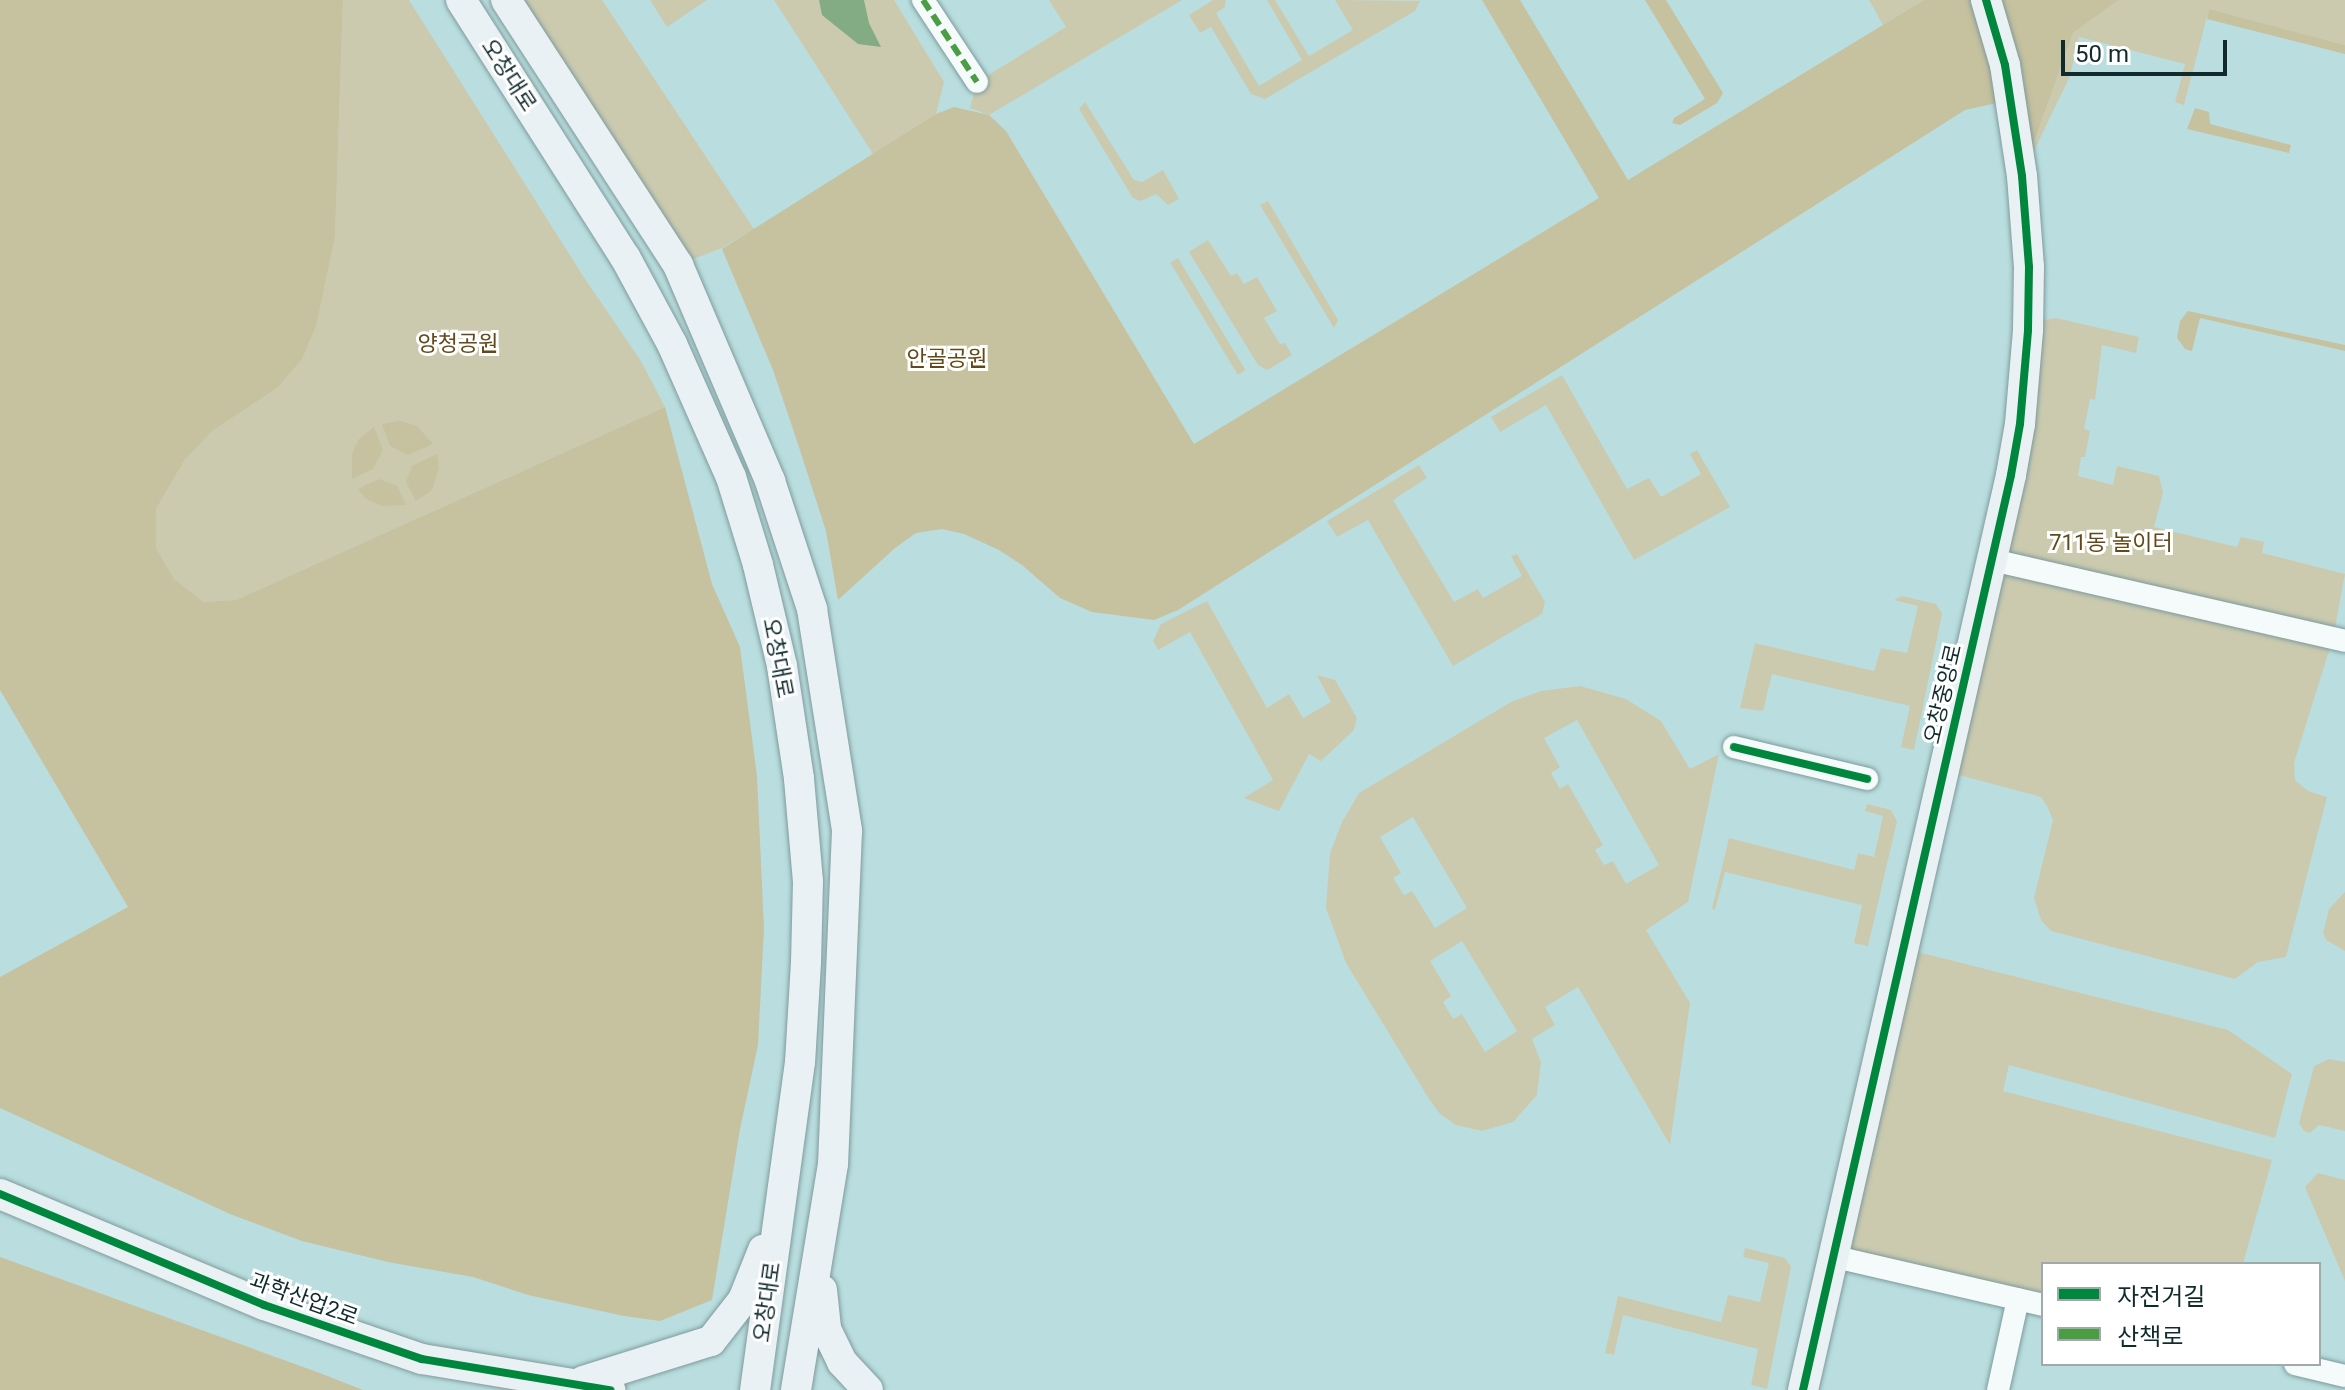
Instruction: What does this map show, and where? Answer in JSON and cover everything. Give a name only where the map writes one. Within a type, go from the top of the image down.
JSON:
[{"type":"main road","name":"오창대로","points":[[461,0],[617,244],[653,308],[731,477],[758,565],[782,666],[799,779],[808,881],[800,1062],[755,1390]]},
{"type":"main road","name":"오창대로","points":[[506,0],[678,265],[770,481],[812,609],[847,831],[833,1164],[796,1390]]},
{"type":"main road","name":"오창중앙로","points":[[1803,1390],[1831,1256],[1992,560],[2020,424],[2028,330],[2029,267],[2011,99],[1986,0]]},
{"type":"main road","name":"과학산업2로","points":[[0,1194],[264,1305],[422,1359],[610,1390]]},
{"type":"main road","points":[[579,1387],[711,1341],[743,1300],[781,1205]]},
{"type":"main road","points":[[818,1255],[826,1329],[842,1362],[868,1390]]},
{"type":"street","points":[[923,0],[977,82]]},
{"type":"street","points":[[1992,560],[2345,641]]},
{"type":"street","points":[[1734,747],[1867,779]]},
{"type":"street","points":[[1831,1256],[2041,1305]]},
{"type":"street","points":[[1998,1390],[2018,1299]]},
{"type":"street","points":[[2303,1366],[2345,1376]]},
{"type":"green space","points":[[0,0],[343,0],[335,236],[316,326],[302,359],[277,388],[212,431],[184,461],[156,509],[156,548],[174,579],[204,602],[236,600],[665,407],[712,584],[740,647],[757,776],[764,929],[758,1045],[740,1129],[712,1300],[660,1321],[624,1316],[528,1295],[473,1277],[388,1262],[302,1241],[230,1214],[0,1108],[0,977],[128,907],[0,690]]},
{"type":"green space","name":"양청공원","points":[[343,0],[409,0],[583,276],[641,361],[665,407],[236,600],[204,602],[174,579],[156,548],[156,509],[184,461],[212,431],[277,388],[335,236]]},
{"type":"green space","points":[[506,0],[602,0],[754,229],[722,248],[678,265]]},
{"type":"green space","points":[[650,0],[707,0],[667,27]]},
{"type":"green space","points":[[774,0],[894,0],[944,82],[936,114],[873,154]]},
{"type":"green space","points":[[1049,0],[1182,0],[989,115],[970,108],[977,82],[1066,27]]},
{"type":"green space","points":[[1213,0],[1226,0],[1225,7],[1216,13],[1259,86],[1302,60],[1267,0],[1275,0],[1309,56],[1353,30],[1335,0],[1420,1],[1415,11],[1265,99],[1251,94],[1211,27],[1200,33],[1189,15]]},
{"type":"green space","name":"안골공원","points":[[1482,0],[1520,0],[1628,180],[1924,0],[2119,0],[2073,33],[2022,176],[2011,100],[1965,110],[1178,610],[1154,620],[1092,612],[1060,598],[1022,565],[999,550],[964,534],[942,529],[916,533],[838,600],[826,531],[797,441],[773,370],[722,249],[936,114],[954,107],[989,115],[1006,131],[1194,444],[1599,198]]},
{"type":"green space","points":[[1645,0],[1666,0],[1723,93],[1717,103],[1680,125],[1672,123],[1674,118],[1705,99]]},
{"type":"green space","points":[[1869,0],[1924,0],[1883,25]]},
{"type":"green space","points":[[2119,0],[2345,0],[2345,45],[2209,9],[2184,105],[2175,102],[2185,64],[2079,37],[2070,76],[2022,176],[2073,33]]},
{"type":"green space","points":[[2209,9],[2345,45],[2345,54],[2207,19]]},
{"type":"green space","points":[[1085,102],[1134,180],[1142,182],[1163,170],[1179,199],[1168,205],[1156,194],[1141,201],[1133,198],[1079,109]]},
{"type":"green space","points":[[2195,108],[2209,112],[2210,124],[2291,145],[2289,153],[2187,129]]},
{"type":"green space","points":[[1268,201],[1338,320],[1334,328],[1260,205]]},
{"type":"green space","points":[[1208,240],[1231,276],[1237,273],[1244,284],[1257,277],[1277,311],[1264,318],[1280,344],[1285,343],[1292,355],[1267,370],[1258,365],[1189,252]]},
{"type":"green space","points":[[1178,258],[1245,370],[1238,375],[1170,263]]},
{"type":"green space","points":[[2188,311],[2345,345],[2345,351],[2200,318],[2192,351],[2185,349],[2177,338],[2180,321]]},
{"type":"green space","name":"711동 놀이터","points":[[2056,318],[2139,337],[2136,353],[2102,345],[2095,400],[2090,399],[2084,429],[2090,431],[2078,476],[2113,485],[2117,466],[2159,476],[2163,493],[2154,527],[2237,547],[2241,537],[2264,542],[2262,553],[2345,574],[2333,638],[2294,763],[2295,780],[2308,791],[2327,797],[2286,957],[2258,962],[2235,979],[2051,931],[2041,920],[2034,898],[2053,820],[2041,797],[1944,771],[2040,321]]},
{"type":"green space","points":[[1562,375],[1627,489],[1649,478],[1661,497],[1701,474],[1690,454],[1697,450],[1730,507],[1634,560],[1546,405],[1500,432],[1491,417]]},
{"type":"green space","points":[[400,421],[417,426],[433,444],[408,455],[390,446],[382,424]]},
{"type":"green space","points":[[374,427],[383,450],[373,469],[352,479],[352,453],[359,439]]},
{"type":"green space","points":[[437,454],[439,468],[432,490],[416,501],[406,482],[412,466]]},
{"type":"green space","points":[[1419,465],[1427,478],[1393,500],[1454,602],[1478,589],[1483,598],[1522,576],[1511,556],[1517,554],[1545,602],[1542,614],[1453,666],[1368,520],[1337,537],[1327,521]]},
{"type":"green space","points":[[379,479],[397,486],[406,505],[382,506],[366,499],[358,489]]},
{"type":"green space","points":[[1902,596],[1936,604],[1942,614],[1914,750],[1901,747],[1910,706],[1772,674],[1763,711],[1740,708],[1755,643],[1874,671],[1881,648],[1907,653],[1918,606],[1894,600]]},
{"type":"green space","points":[[1207,601],[1267,708],[1289,694],[1303,718],[1331,702],[1317,675],[1335,680],[1357,718],[1354,730],[1321,761],[1309,754],[1279,811],[1244,798],[1273,780],[1190,632],[1158,650],[1153,641],[1161,624]]},
{"type":"green space","points":[[1580,686],[1626,699],[1661,721],[1690,769],[1719,754],[1688,902],[1646,930],[1690,1003],[1670,1145],[1578,987],[1545,1007],[1555,1025],[1532,1039],[1541,1062],[1537,1095],[1513,1122],[1482,1131],[1456,1125],[1440,1114],[1346,963],[1326,908],[1330,853],[1342,822],[1359,793],[1511,702],[1541,691]],"holes":[[[1577,720],[1659,865],[1626,884],[1613,861],[1604,865],[1595,850],[1603,845],[1568,784],[1560,789],[1551,773],[1560,767],[1544,738]],[[1413,817],[1467,908],[1435,928],[1412,891],[1404,895],[1393,878],[1401,873],[1380,837]],[[1462,941],[1517,1031],[1485,1052],[1462,1014],[1453,1019],[1443,1002],[1451,996],[1430,961]]]},
{"type":"green space","points":[[1867,804],[1891,810],[1897,821],[1868,946],[1854,943],[1862,905],[1725,872],[1715,910],[1712,908],[1729,838],[1854,870],[1858,853],[1874,857],[1883,816],[1865,811]]},
{"type":"green space","points":[[2345,892],[2345,951],[2326,940],[2323,933],[2329,909]]},
{"type":"green space","points":[[1902,948],[2228,1030],[2292,1074],[2275,1138],[2009,1065],[2003,1091],[2272,1160],[2244,1262],[2041,1262],[2041,1292],[1831,1256]]},
{"type":"green space","points":[[2329,1059],[2345,1062],[2345,1131],[2319,1125],[2310,1133],[2304,1131],[2299,1123],[2314,1066]]},
{"type":"green space","points":[[2318,1173],[2345,1180],[2345,1281],[2305,1187]]},
{"type":"green space","points":[[1745,1248],[1785,1258],[1791,1267],[1767,1389],[1751,1385],[1758,1349],[1623,1315],[1614,1355],[1605,1353],[1618,1296],[1721,1322],[1728,1295],[1760,1302],[1769,1263],[1743,1257]]},
{"type":"green space","points":[[0,1257],[317,1372],[363,1390],[0,1390]]},
{"type":"shaded area","points":[[819,0],[864,0],[869,23],[881,47],[858,44],[822,15]]},
{"type":"marked path","points":[[923,0],[977,82]]},
{"type":"cycle path","points":[[1803,1390],[2020,424],[2028,330],[2029,267],[2022,176],[2005,65],[1986,0]]},
{"type":"cycle path","points":[[1734,747],[1867,779]]},
{"type":"cycle path","points":[[0,1194],[264,1305],[422,1359],[610,1390]]}]
